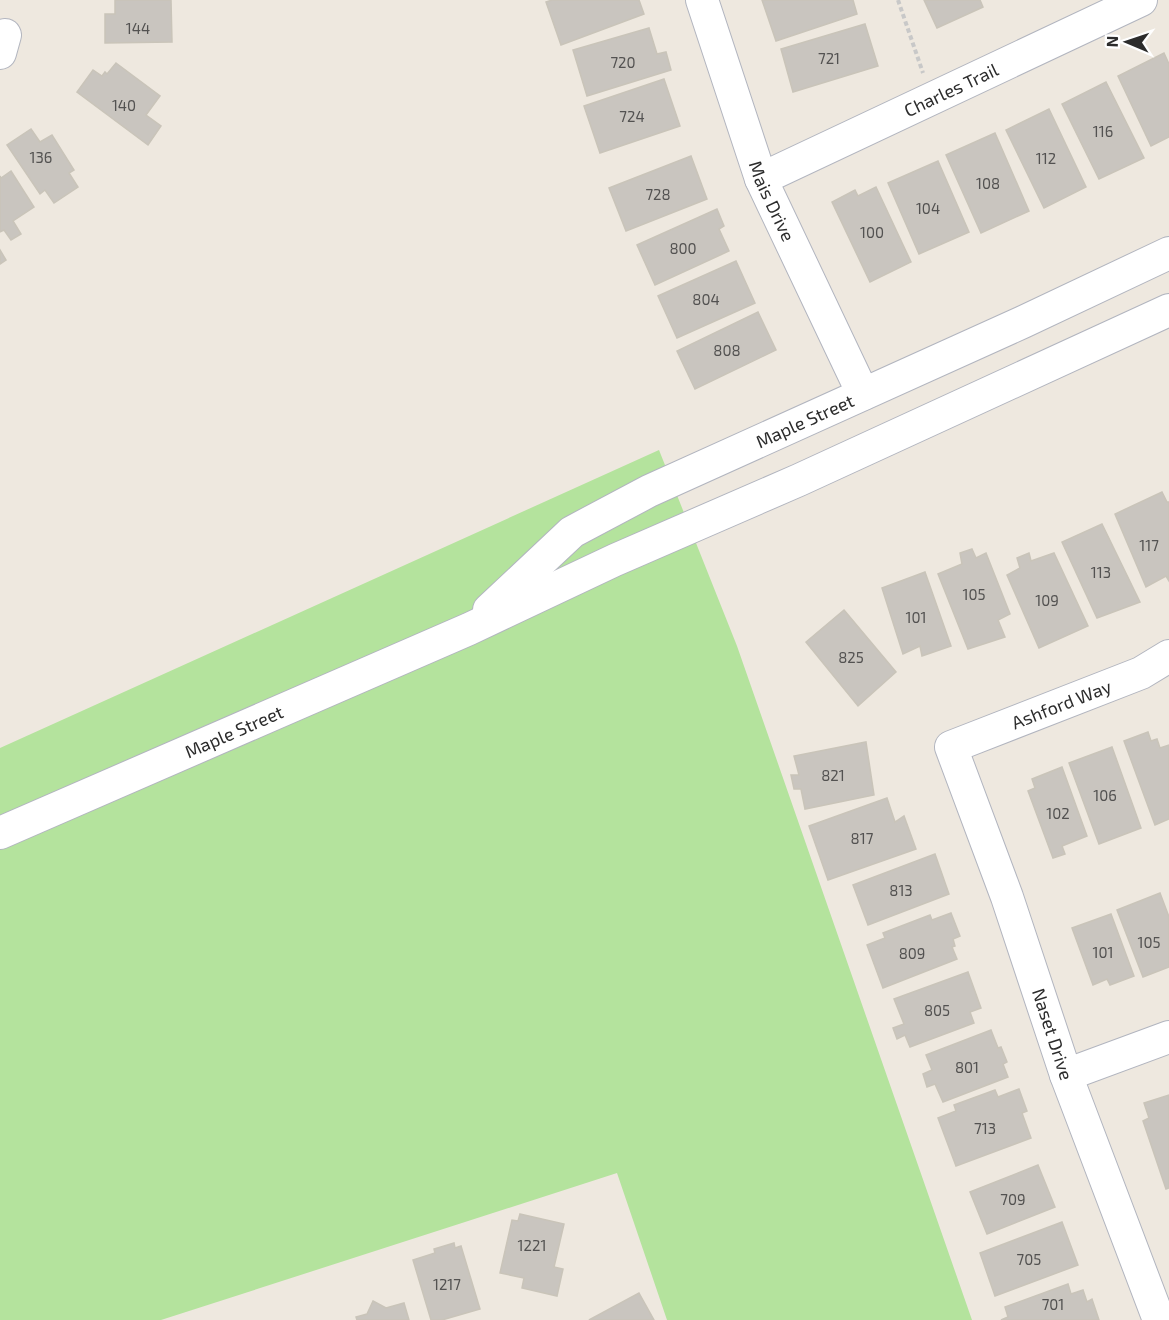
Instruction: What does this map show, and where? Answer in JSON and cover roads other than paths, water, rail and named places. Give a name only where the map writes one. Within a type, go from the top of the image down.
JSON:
[{"type":"street","name":"Mais Drive","points":[[702,0],[761,179],[863,394]]},
{"type":"street","name":"Charles Trail","points":[[761,179],[1141,0]]},
{"type":"street","name":"Maple Street","points":[[469,629],[572,532],[649,491],[1169,253]]},
{"type":"street","name":"Maple Street","points":[[0,833],[469,629],[615,560],[799,480],[1169,310]]},
{"type":"street","name":"Ashford Way","points":[[951,747],[1141,672],[1169,656]]},
{"type":"street","name":"Naset Drive","points":[[951,747],[1007,897],[1066,1075],[1159,1320]]},
{"type":"street","points":[[1066,1075],[1169,1037]]}]
